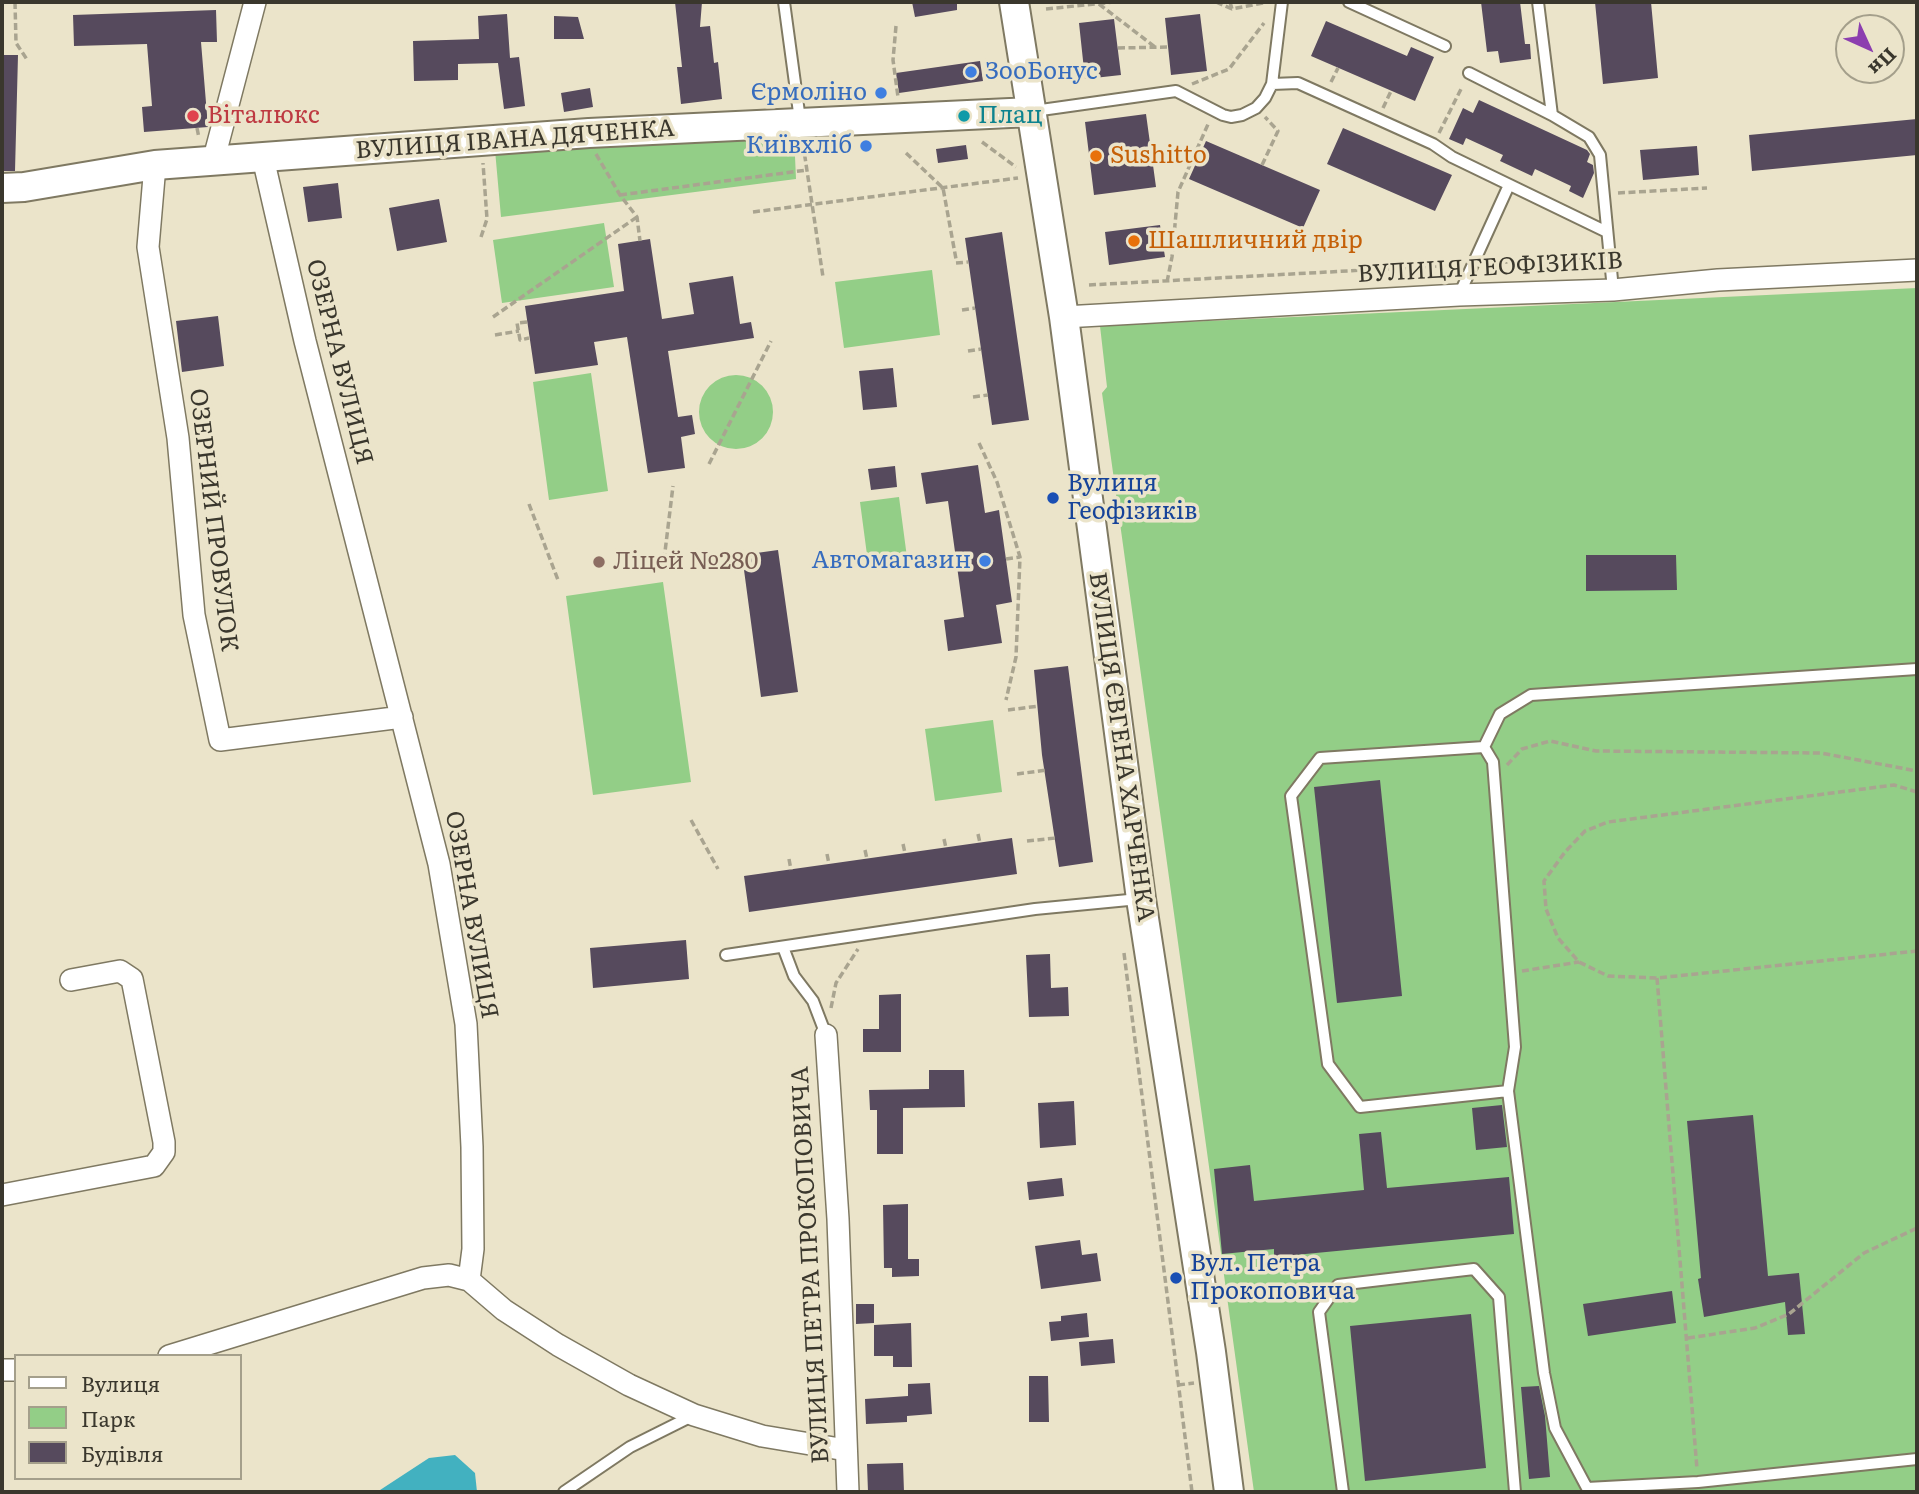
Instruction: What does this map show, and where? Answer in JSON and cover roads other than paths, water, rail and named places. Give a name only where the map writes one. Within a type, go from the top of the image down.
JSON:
[{"type":"main road","name":"ВУЛИЦЯ ЄВГЕНА ХАРЧЕНКА","points":[[1014,2],[1031,112],[1035,176],[1064,317],[1141,899],[1209,1339],[1229,1492]]},
{"type":"main road","name":"ВУЛИЦЯ ІВАНА ДЯЧЕНКА","points":[[2,188],[24,187],[155,165],[589,133],[1031,112]]},
{"type":"street","points":[[213,162],[255,2]]},
{"type":"street","name":"ОЗЕРНА ВУЛИЦЯ","points":[[263,158],[309,354],[439,864],[466,1024],[472,1147],[473,1236],[469,1280]]},
{"type":"street","name":"ОЗЕРНИЙ ПРОВУЛОК","points":[[155,165],[148,247],[178,438],[194,615],[220,740],[402,717]]},
{"type":"street","name":"ВУЛИЦЯ ГЕОФІЗИКІВ","points":[[1064,317],[1459,295],[1613,290],[1718,280],[1917,270]]},
{"type":"street","points":[[2,1195],[154,1166],[164,1152],[132,979],[120,971],[71,980]]},
{"type":"street","name":"ВУЛИЦЯ ПЕТРА ПРОКОПОВИЧА","points":[[826,1035],[838,1219],[848,1492]]},
{"type":"street","points":[[176,1354],[423,1278],[449,1275],[469,1280],[504,1310],[558,1345],[629,1385],[694,1415],[762,1436],[846,1450]]},
{"type":"lane","points":[[784,2],[800,123]]},
{"type":"lane","points":[[1031,112],[1176,90],[1214,111],[1231,117],[1242,115],[1265,98],[1272,83],[1282,2]]},
{"type":"lane","points":[[1349,2],[1446,46]]},
{"type":"lane","points":[[1538,2],[1552,115]]},
{"type":"lane","points":[[1469,73],[1589,137],[1600,155],[1613,290]]},
{"type":"lane","points":[[1272,83],[1297,83],[1433,144],[1451,157],[1607,232]]},
{"type":"lane","points":[[1459,295],[1509,185]]},
{"type":"lane","points":[[1484,747],[1500,714],[1531,695],[1917,669]]},
{"type":"lane","points":[[1484,747],[1493,762],[1495,778],[1510,973],[1515,1047],[1508,1091],[1544,1373],[1555,1428],[1587,1488],[1698,1482],[1917,1459]]},
{"type":"lane","points":[[1484,747],[1320,758],[1291,796],[1328,1063],[1360,1107],[1508,1091]]},
{"type":"lane","points":[[726,955],[1035,909],[1141,899]]},
{"type":"lane","points":[[783,947],[794,976],[813,1001],[826,1035]]},
{"type":"lane","points":[[1343,1492],[1319,1312],[1338,1285],[1474,1269],[1499,1297],[1515,1492]]},
{"type":"lane","points":[[564,1492],[630,1447],[694,1415]]},
{"type":"water","points":[[455,1455],[475,1473],[477,1492],[377,1492],[429,1458]]},
{"type":"place","name":"ЗооБонус","points":[[971,72]]},
{"type":"place","name":"Єрмоліно","points":[[881,93]]},
{"type":"place","name":"Віталюкс","points":[[193,116]]},
{"type":"place","name":"Плац","points":[[964,116]]},
{"type":"place","name":"Київхліб","points":[[866,146]]},
{"type":"place","name":"Sushitto","points":[[1096,156]]},
{"type":"place","name":"Шашличний двір","points":[[1134,241]]},
{"type":"place","name":"Вулиця Геофізиків","points":[[1053,498]]},
{"type":"place","name":"Автомагазин","points":[[985,561]]},
{"type":"place","name":"Ліцей №280","points":[[599,562]]},
{"type":"place","name":"Вул. Петра Прокоповича","points":[[1176,1278]]}]
